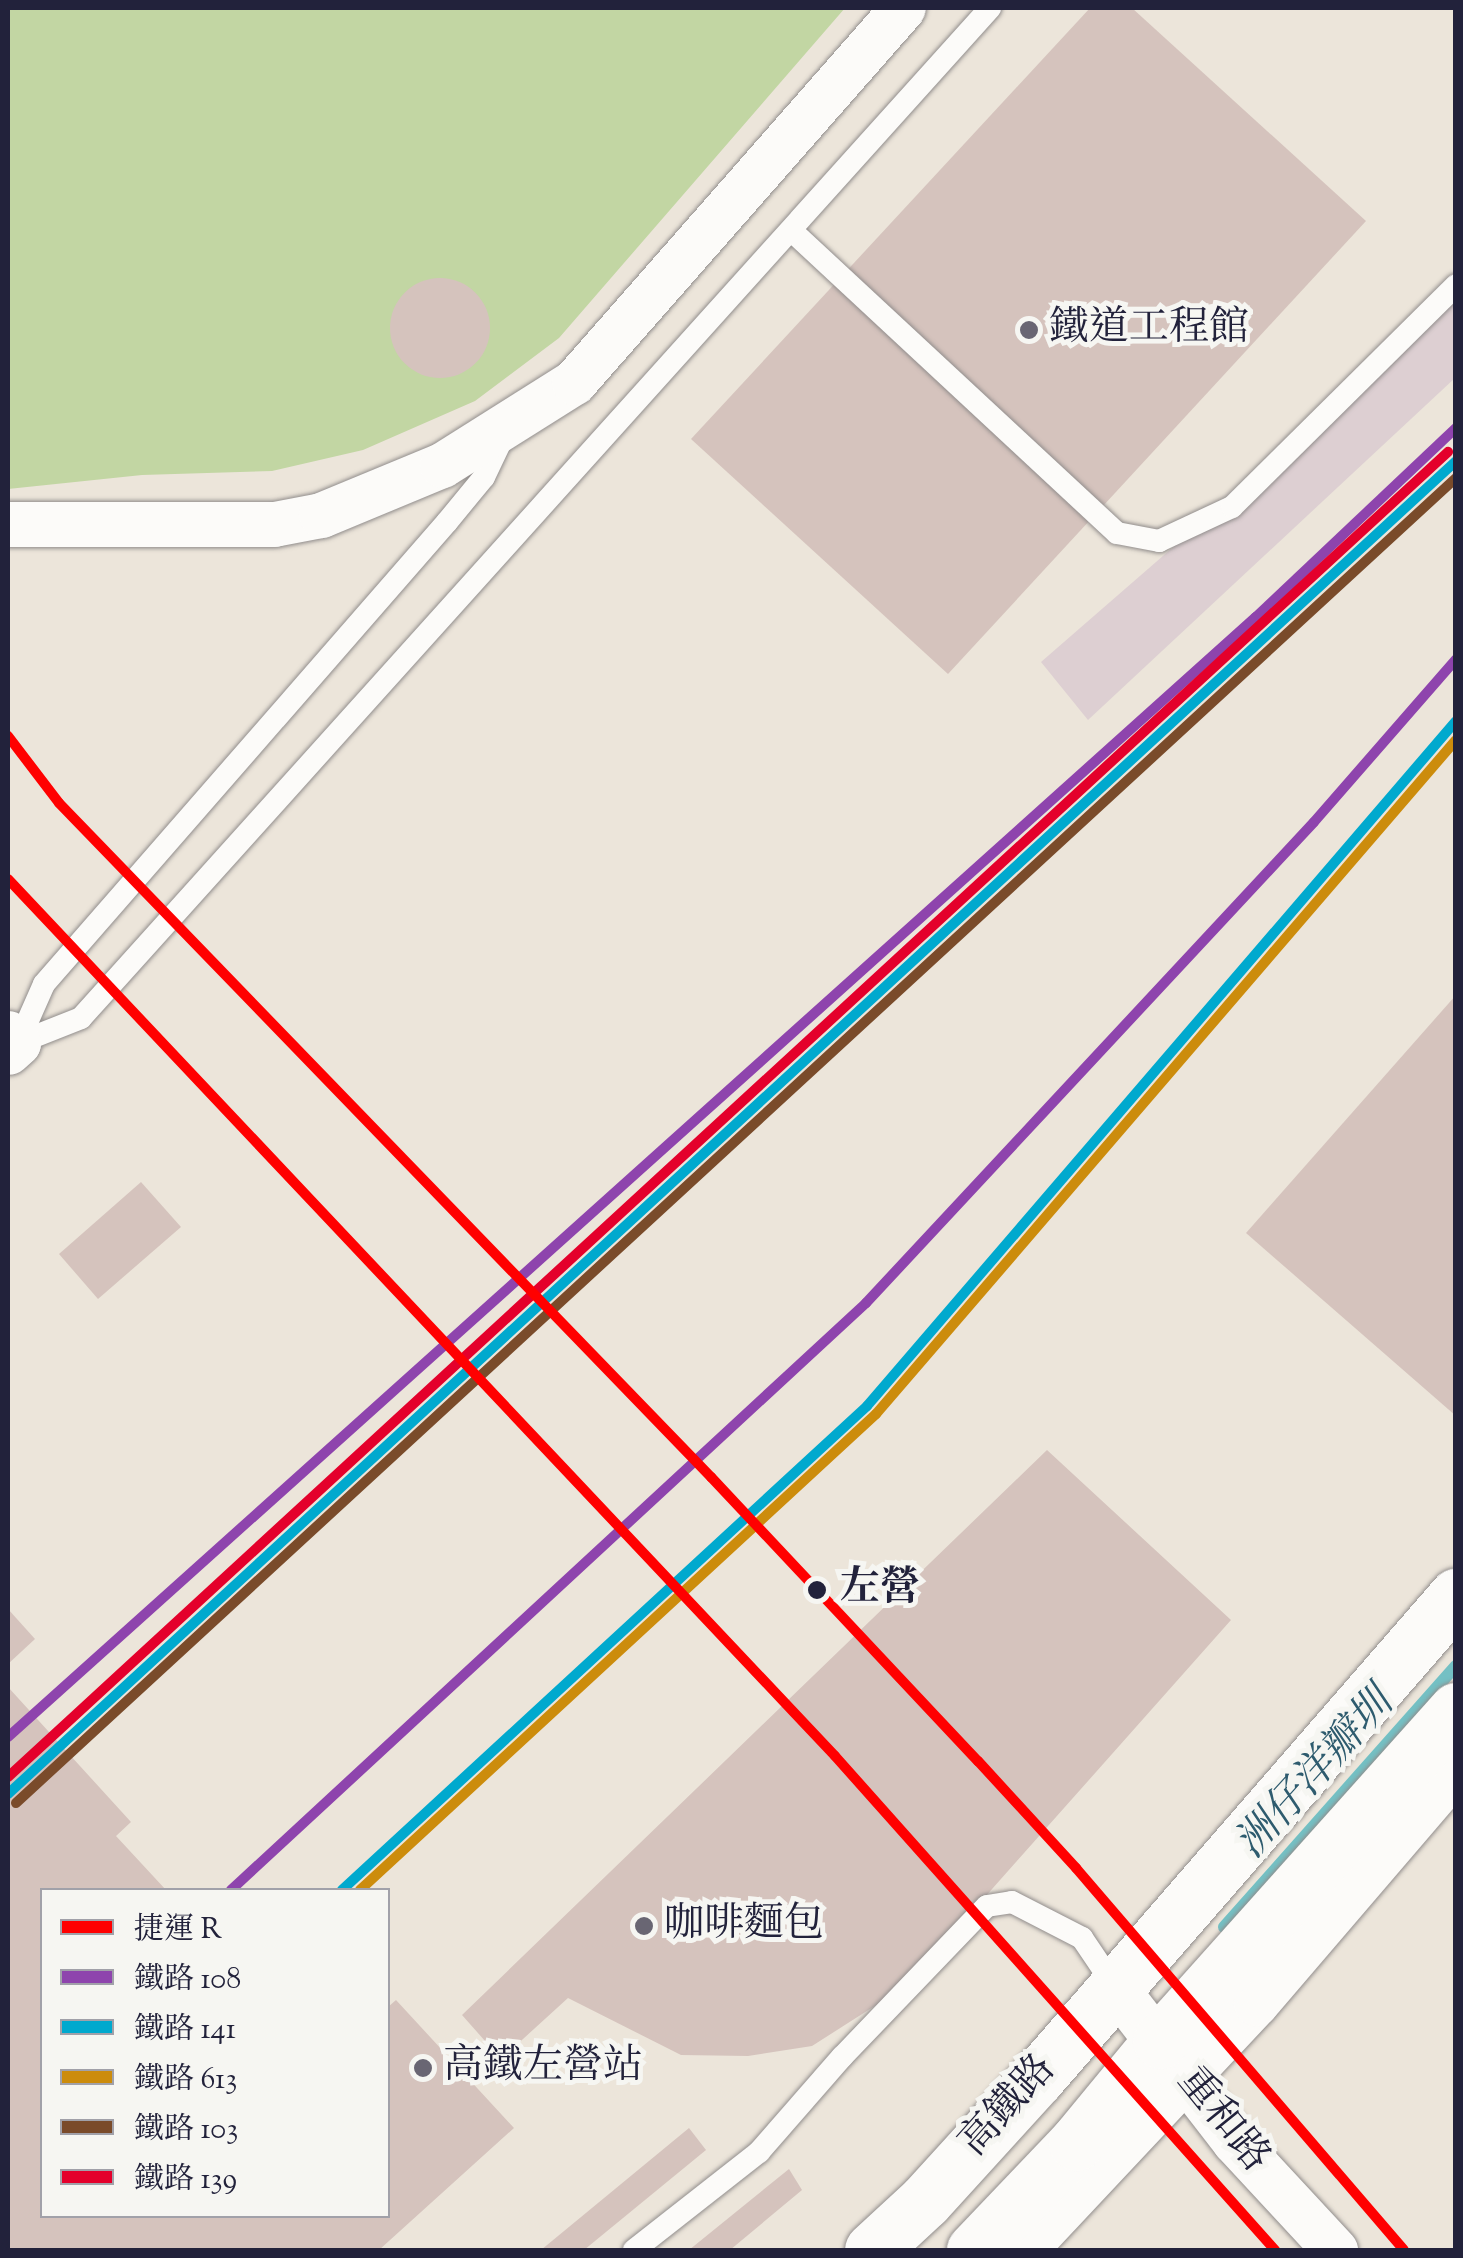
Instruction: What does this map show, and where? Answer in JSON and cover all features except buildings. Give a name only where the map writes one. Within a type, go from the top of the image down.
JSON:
[{"type":"street","points":[[8,524],[274,524],[320,514],[442,465],[513,416],[574,382],[904,8]]},
{"type":"street","name":"高鐵路","points":[[872,2250],[924,2202],[1456,1596]]},
{"type":"street","name":"高鐵路","points":[[1024,2250],[1456,1710]]},
{"type":"street","name":"高鐵路","points":[[974,2250],[1076,2143],[1173,2060],[1256,2003],[1456,1770]]},
{"type":"street","name":"重和路","points":[[1115,1988],[1234,2141],[1335,2250]]},
{"type":"lane","points":[[11,1043],[81,1018],[990,8]]},
{"type":"lane","points":[[792,232],[1117,533],[1159,541],[1232,507],[1456,284]]},
{"type":"lane","points":[[11,1043],[44,984],[448,522],[484,476],[513,416]]},
{"type":"lane","points":[[634,2250],[759,2152],[842,2057],[987,1906],[1012,1902],[1070,1930],[1082,1938],[1115,1988]]},
{"type":"shaded area","points":[[1455,302],[1455,378],[1088,720],[1041,662]]},
{"type":"green space","points":[[8,8],[845,8],[559,338],[475,401],[363,450],[272,471],[142,475],[8,489]]},
{"type":"waterway","name":"洲仔洋瓣圳","points":[[1224,1927],[1456,1666]]},
{"type":"metro line","name":"R","points":[[8,736],[59,803],[711,1477],[978,1761],[1076,1868],[1404,2250]]},
{"type":"metro line","name":"R","points":[[8,879],[835,1756],[1275,2250]]},
{"type":"rail line","name":"108","points":[[8,1737],[1256,617],[1456,428]]},
{"type":"rail line","name":"139","points":[[8,1777],[1448,452]]},
{"type":"rail line","name":"141","points":[[8,1794],[1456,461]]},
{"type":"rail line","name":"103","points":[[16,1803],[1456,478]]},
{"type":"rail line","name":"108","points":[[233,1888],[866,1303],[1314,822],[1456,659]]},
{"type":"rail line","name":"141","points":[[344,1888],[867,1406],[1456,721]]},
{"type":"rail line","name":"613","points":[[362,1888],[876,1414],[1456,740]]},
{"type":"place","name":"鐵道工程館","points":[[1029,330]]},
{"type":"place","name":"左營","points":[[817,1590]]},
{"type":"place","name":"咖啡麵包","points":[[644,1926]]},
{"type":"place","name":"高鐵左營站","points":[[423,2068]]}]
